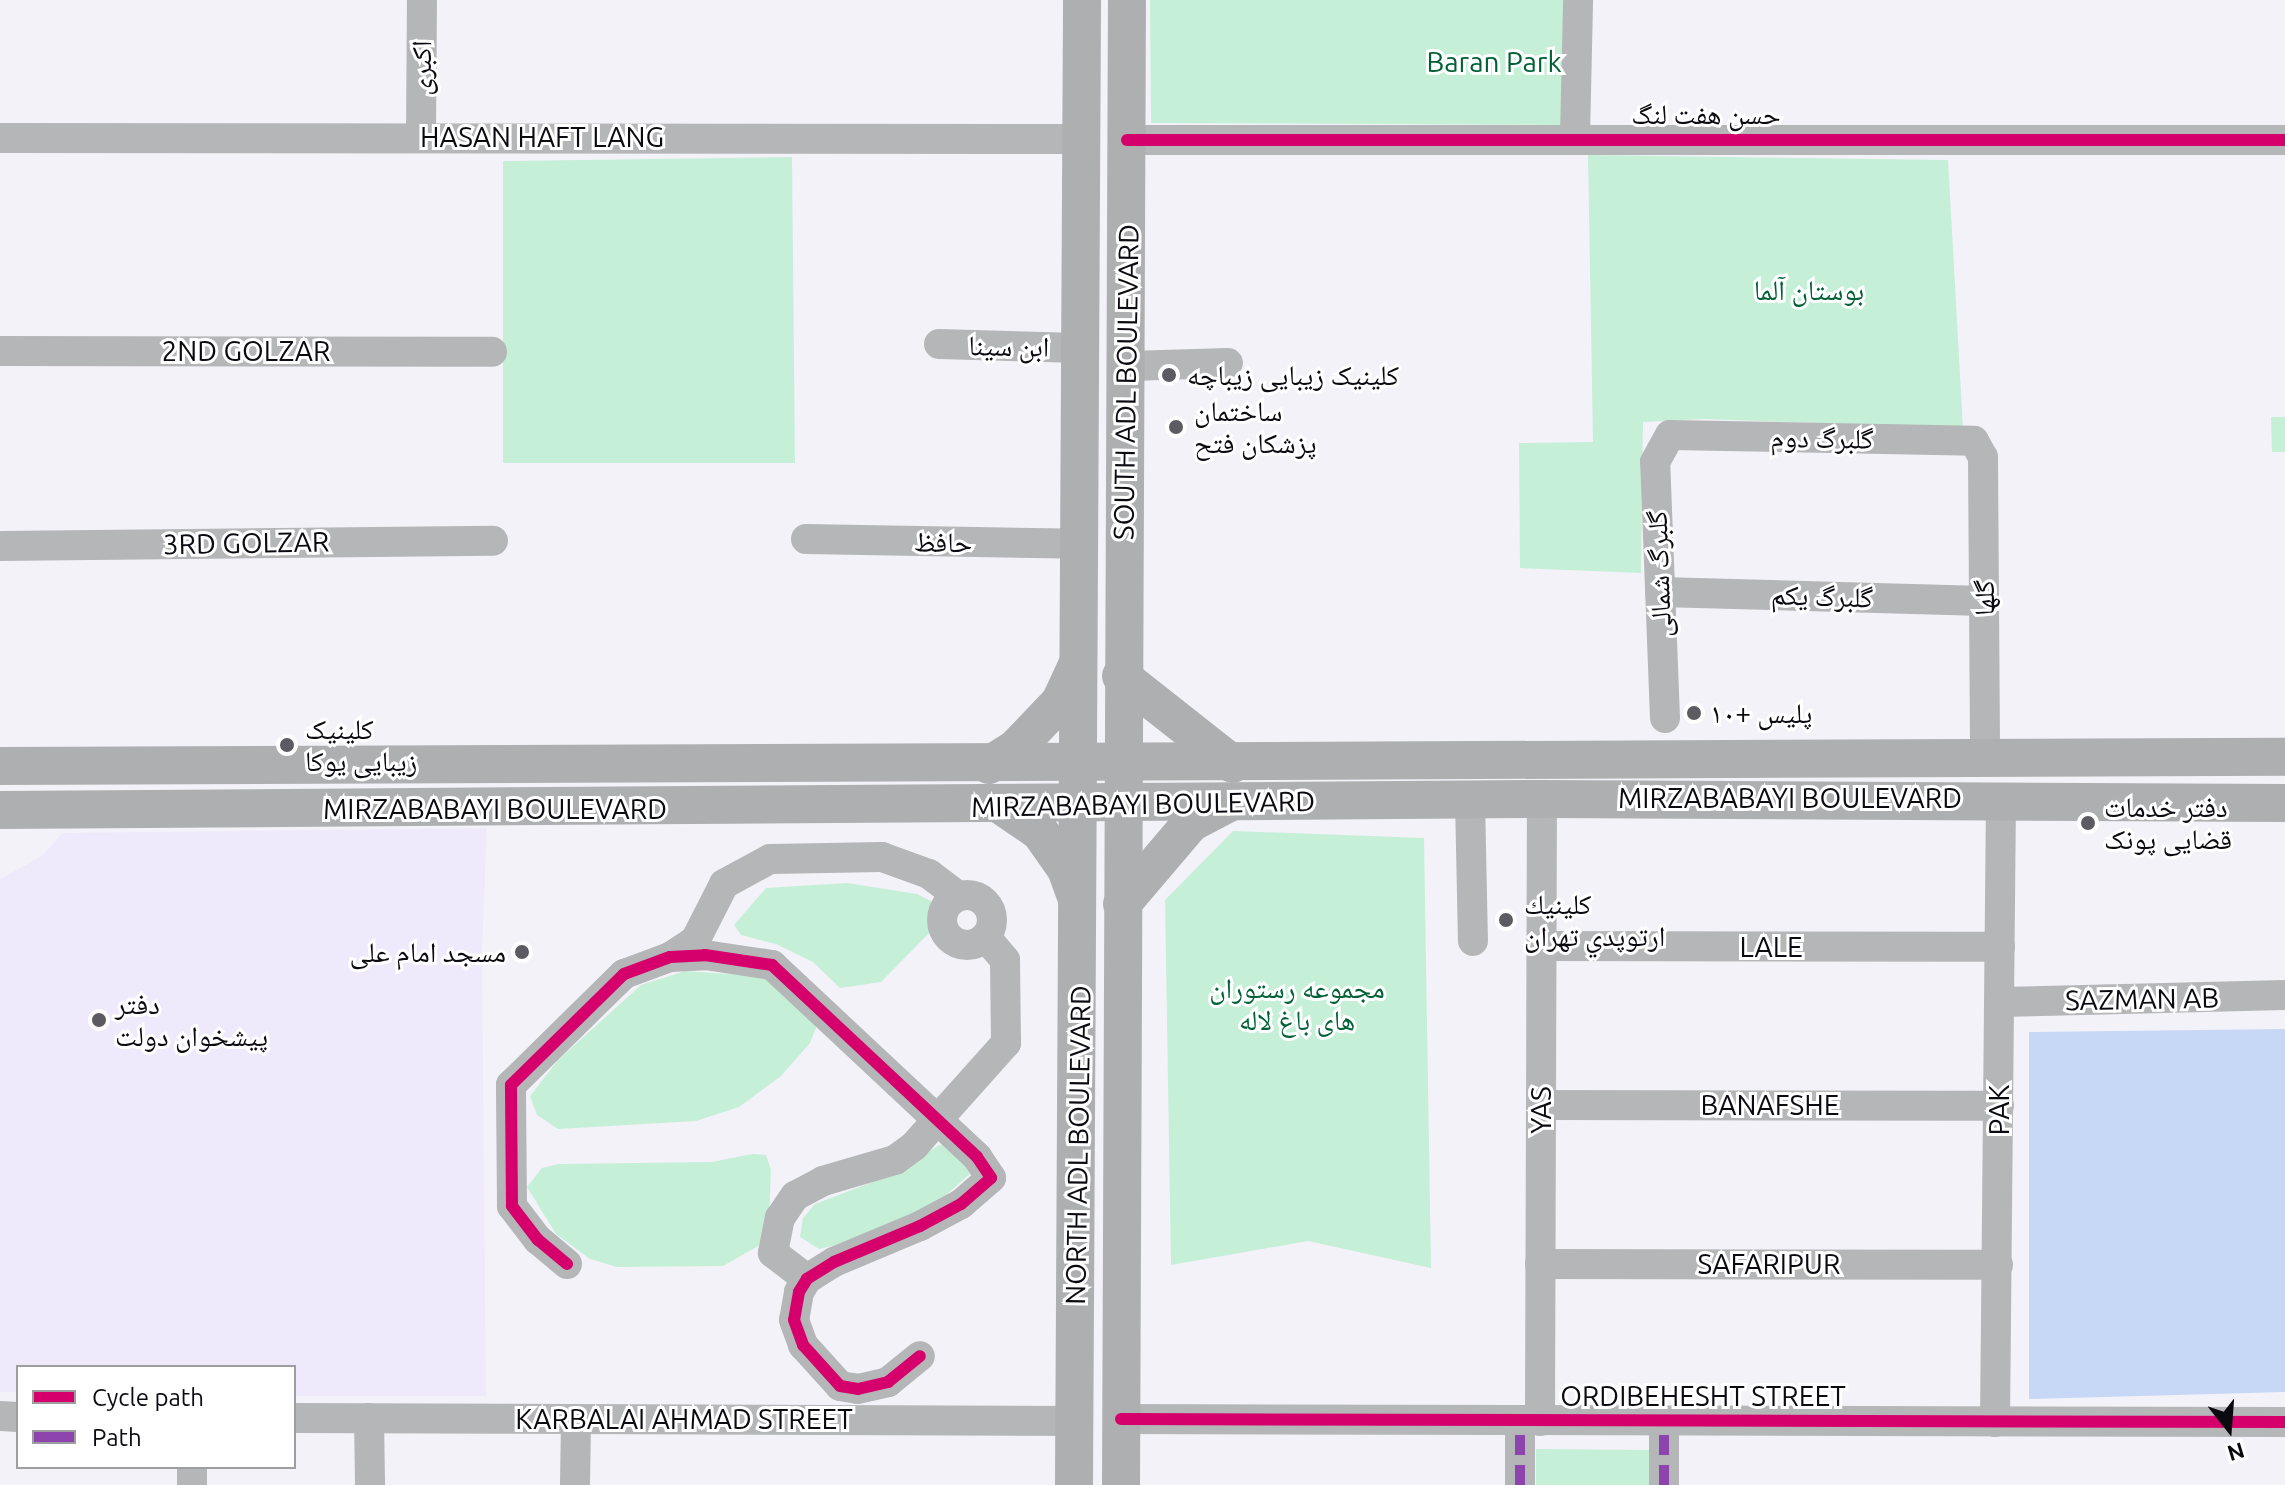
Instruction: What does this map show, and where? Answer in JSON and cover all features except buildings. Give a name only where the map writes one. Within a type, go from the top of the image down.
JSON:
[{"type":"main road","name":"SOUTH ADL BOULEVARD","points":[[1081,805],[1082,0]]},
{"type":"main road","name":"SOUTH ADL BOULEVARD","points":[[1122,805],[1121,676],[1129,366],[1127,0]]},
{"type":"main road","points":[[989,765],[1016,748],[1060,702],[1080,661]]},
{"type":"main road","points":[[1121,676],[1233,764]]},
{"type":"main road","name":"MIRZABABAYI BOULEVARD","points":[[8,758],[989,765],[2285,757]]},
{"type":"main road","name":"MIRZABABAYI BOULEVARD","points":[[0,810],[1002,806],[1542,799],[2001,798],[2285,803]]},
{"type":"main road","points":[[1122,904],[1191,823],[1229,803]]},
{"type":"main road","name":"NORTH ADL BOULEVARD","points":[[1074,1485],[1081,805]]},
{"type":"main road","name":"NORTH ADL BOULEVARD","points":[[1121,1485],[1122,805]]},
{"type":"main road","points":[[1002,806],[1040,832],[1066,869],[1081,910]]},
{"type":"main road","points":[[0,835],[43,812]]},
{"type":"street","name":"اکبری","points":[[421,136],[422,0]]},
{"type":"street","points":[[1575,137],[1578,0]]},
{"type":"street","name":"حسن هفت لنگ","points":[[1127,140],[1575,137],[2285,140]]},
{"type":"street","name":"HASAN HAFT LANG","points":[[0,138],[1083,139]]},
{"type":"street","name":"ابن سینا","points":[[939,344],[1080,348]]},
{"type":"street","name":"2ND GOLZAR","points":[[0,351],[492,352]]},
{"type":"street","points":[[1129,366],[1228,363]]},
{"type":"street","name":"گلبرگ دوم","points":[[1670,435],[1974,441]]},
{"type":"street","name":"گلبرگ شمالی","points":[[1665,718],[1655,462],[1670,435]]},
{"type":"street","name":"گلها","points":[[1974,441],[1983,457],[1985,758]]},
{"type":"street","name":"حافظ","points":[[806,539],[1080,544]]},
{"type":"street","name":"3RD GOLZAR","points":[[0,546],[493,541]]},
{"type":"street","name":"گلبرگ یکم","points":[[1660,592],[1984,601]]},
{"type":"street","name":"PAK","points":[[1995,1422],[2001,798]]},
{"type":"street","name":"YAS","points":[[1520,1485],[1530,1420],[1540,1264],[1542,799]]},
{"type":"street","points":[[1470,800],[1473,941]]},
{"type":"street","points":[[567,1264],[538,1240],[512,1206],[511,1085],[624,974],[670,957],[695,941],[724,884],[770,859],[882,857],[929,874],[951,902]]},
{"type":"street","points":[[705,955],[741,892],[778,875],[880,873],[951,902],[975,896],[988,906],[992,922],[986,937],[1005,960],[1006,1043],[938,1120],[895,1160],[823,1181],[795,1196],[780,1218],[773,1253],[807,1279]]},
{"type":"street","name":"LALE","points":[[1541,946],[2000,947]]},
{"type":"street","points":[[670,957],[705,955],[772,965],[938,1120],[991,1178],[961,1204],[807,1279],[794,1320],[803,1345],[840,1386],[858,1389],[888,1382],[920,1356]]},
{"type":"street","name":"SAZMAN AB","points":[[2000,1002],[2285,995]]},
{"type":"street","name":"BANAFSHE","points":[[1541,1105],[1999,1106]]},
{"type":"street","name":"SAFARIPUR","points":[[1540,1264],[1998,1265]]},
{"type":"street","points":[[821,1368],[824,1420]]},
{"type":"street","name":"KARBALAI AHMAD STREET","points":[[296,1418],[1075,1421]]},
{"type":"street","points":[[369,1418],[370,1485]]},
{"type":"street","points":[[575,1485],[576,1419]]},
{"type":"street","name":"ORDIBEHESHT STREET","points":[[1121,1419],[2285,1422]]},
{"type":"street","points":[[1664,1421],[1664,1485]]},
{"type":"shaded area","points":[[487,828],[482,951],[486,1396],[296,1396],[296,1365],[16,1365],[16,1392],[0,1392],[0,879],[42,856],[62,833]]},
{"type":"green space","name":"Baran Park","points":[[1150,0],[1567,0],[1563,125],[1151,123]]},
{"type":"green space","name":"بوستان آلما","points":[[1588,155],[1948,160],[1963,428],[1703,419],[1643,422],[1641,573],[1520,568],[1519,443],[1593,442]]},
{"type":"green space","points":[[792,157],[795,463],[503,463],[503,161]]},
{"type":"green space","points":[[2271,417],[2285,417],[2285,452],[2272,452]]},
{"type":"green space","name":"مجموعه رستوران های باغ لاله","points":[[1233,831],[1424,838],[1431,1268],[1308,1241],[1171,1265],[1165,900]]},
{"type":"green space","points":[[847,883],[917,894],[931,901],[936,914],[932,930],[881,982],[840,988],[813,962],[776,944],[741,935],[734,925],[766,888]]},
{"type":"green space","points":[[685,971],[771,977],[817,1025],[810,1043],[781,1076],[739,1107],[696,1121],[558,1129],[537,1115],[530,1096],[558,1060],[641,985]]},
{"type":"green space","points":[[952,1144],[972,1172],[946,1195],[892,1226],[845,1243],[819,1249],[800,1237],[803,1218],[815,1204],[891,1175],[939,1145]]},
{"type":"green space","points":[[752,1154],[766,1155],[771,1170],[769,1219],[760,1245],[723,1266],[617,1267],[590,1259],[556,1234],[527,1187],[542,1168],[559,1164],[712,1162]]},
{"type":"green space","points":[[1536,1449],[1653,1450],[1652,1485],[1536,1485]]},
{"type":"water","points":[[2285,1029],[2285,1392],[2029,1399],[2029,1032]]},
{"type":"marked path","points":[[1520,1420],[1520,1485]]},
{"type":"marked path","points":[[1664,1421],[1664,1485]]},
{"type":"cycle path","points":[[1127,140],[2285,140]]},
{"type":"cycle path","points":[[567,1264],[538,1240],[512,1206],[511,1085],[624,974],[670,957],[705,955],[772,965],[977,1157],[991,1178],[961,1204],[920,1226],[834,1262],[807,1279],[799,1292],[794,1320],[803,1345],[840,1386],[858,1389],[888,1382],[920,1356]]},
{"type":"cycle path","points":[[1121,1419],[2285,1422]]},
{"type":"place","name":"کلینیک زیبایی زیباچه","points":[[1169,375]]},
{"type":"place","name":"ساختمان پزشکان فتح","points":[[1176,427]]},
{"type":"place","name":"پلیس +۱۰","points":[[1694,713]]},
{"type":"place","name":"کلینیک زیبایی یوکا","points":[[287,745]]},
{"type":"place","name":"دفتر خدمات قضایی پونک","points":[[2088,823]]},
{"type":"place","name":"كلينيك ارتوپدي تهران","points":[[1506,920]]},
{"type":"place","name":"مسجد امام علی","points":[[522,952]]},
{"type":"place","name":"دفتر پیشخوان دولت","points":[[99,1020]]}]
